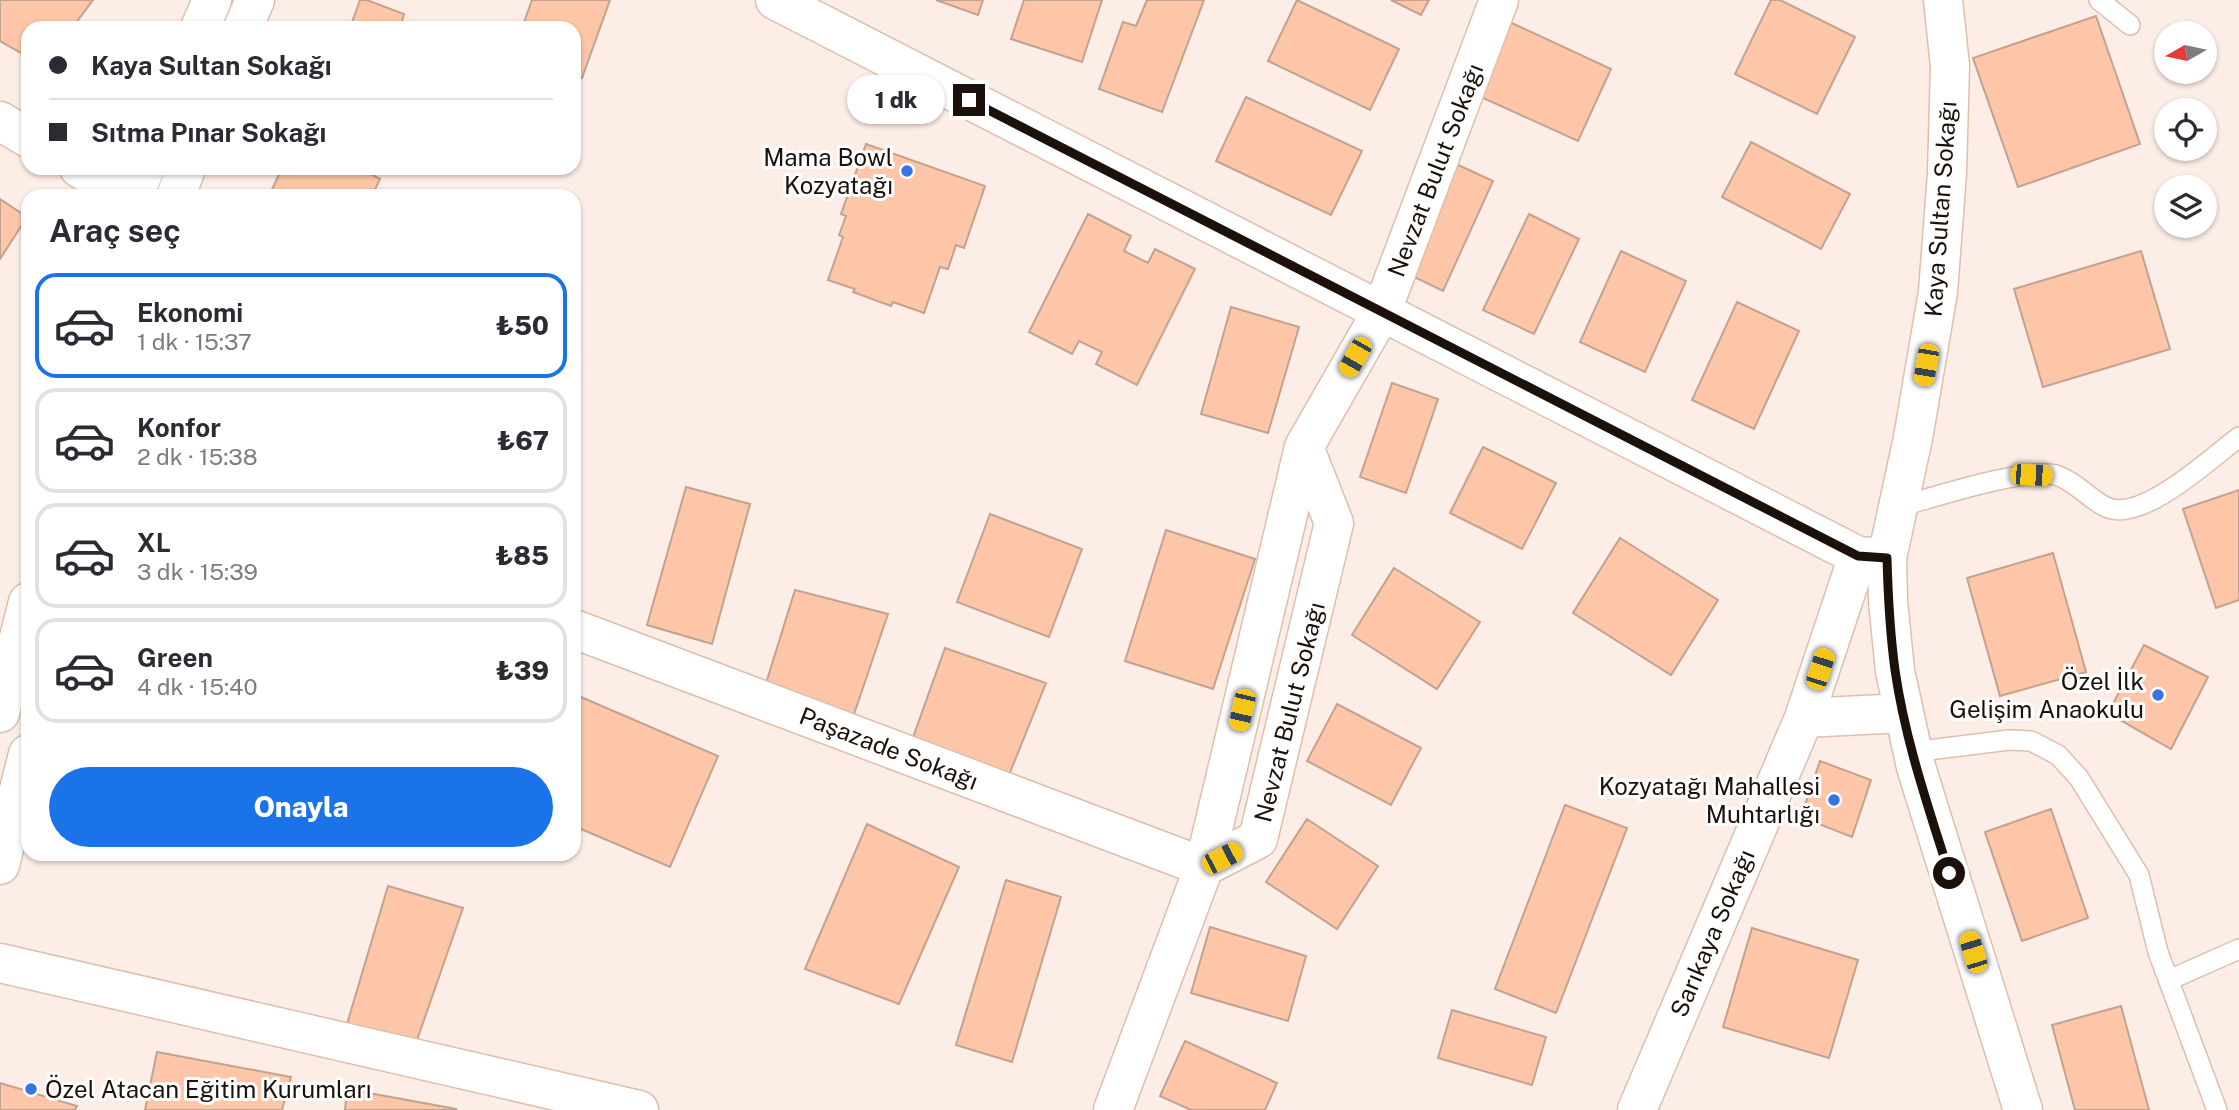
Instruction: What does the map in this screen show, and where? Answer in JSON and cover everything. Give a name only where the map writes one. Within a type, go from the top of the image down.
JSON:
[{"type":"street","points":[[203,21],[212,0]]},
{"type":"street","points":[[246,21],[255,0]]},
{"type":"street","points":[[775,0],[1381,313],[1872,557]]},
{"type":"street","name":"Nevzat Bulut Sokağı","points":[[1113,1110],[1204,867],[1304,447],[1381,313],[1499,0]]},
{"type":"street","name":"Kaya Sultan Sokağı","points":[[1943,0],[1950,66],[1947,173],[1938,292],[1913,438],[1898,507],[1872,557],[1888,601],[1895,671],[1912,752],[2023,1110]]},
{"type":"street","points":[[0,121],[21,134]]},
{"type":"street","points":[[91,175],[115,189]]},
{"type":"street","name":"Sarıkaya Sokağı","points":[[1637,1110],[1872,557]]},
{"type":"street","points":[[0,713],[21,630]]},
{"type":"street","name":"Paşazade Sokağı","points":[[581,632],[1204,867]]},
{"type":"street","points":[[1804,718],[1903,713]]},
{"type":"street","points":[[0,865],[21,782]]},
{"type":"street","points":[[0,963],[639,1110]]},
{"type":"lane","points":[[2099,0],[2130,26]]},
{"type":"lane","points":[[1898,507],[1981,485],[2031,475],[2056,475],[2087,492],[2106,507],[2124,512],[2148,502],[2186,480],[2239,437]]},
{"type":"lane","points":[[1912,752],[2009,740],[2031,741],[2057,755],[2078,778],[2139,875],[2158,952],[2217,1110]]},
{"type":"lane","points":[[2169,980],[2239,949]]},
{"type":"building","points":[[0,0],[93,0],[77,21],[21,21],[21,53],[0,41]]},
{"type":"building","points":[[360,0],[367,0],[404,14],[402,21],[352,21]]},
{"type":"building","points":[[532,0],[610,0],[582,78],[581,21],[524,21]]},
{"type":"building","points":[[936,0],[983,0],[978,15]]},
{"type":"building","points":[[1024,0],[1102,0],[1082,62],[1011,39]]},
{"type":"building","points":[[1147,0],[1204,0],[1162,112],[1099,89],[1123,22],[1136,26]]},
{"type":"building","points":[[1297,0],[1399,49],[1370,110],[1268,61]]},
{"type":"building","points":[[1391,0],[1429,0],[1421,15]]},
{"type":"building","points":[[1771,0],[1780,0],[1855,37],[1817,114],[1735,74]]},
{"type":"building","points":[[2096,16],[2140,144],[2018,187],[1973,58]]},
{"type":"building","points":[[1503,19],[1611,69],[1578,141],[1470,92]]},
{"type":"building","points":[[1246,97],[1362,151],[1331,215],[1216,161]]},
{"type":"building","points":[[1751,142],[1850,194],[1821,249],[1722,197]]},
{"type":"building","points":[[866,144],[985,186],[964,248],[956,245],[948,269],[940,267],[924,313],[893,302],[891,306],[828,280],[843,237],[839,235],[846,216],[841,214]]},
{"type":"building","points":[[1456,164],[1493,181],[1443,291],[1406,273]]},
{"type":"building","points":[[279,175],[373,175],[380,179],[375,189],[272,189]]},
{"type":"building","points":[[0,199],[21,213],[21,226],[0,259]]},
{"type":"building","points":[[1088,214],[1131,236],[1124,251],[1148,263],[1155,249],[1195,269],[1137,385],[1096,364],[1102,352],[1079,341],[1072,354],[1029,332]]},
{"type":"building","points":[[1529,214],[1579,239],[1534,334],[1483,310]]},
{"type":"building","points":[[1621,251],[1686,281],[1645,372],[1580,342]]},
{"type":"building","points":[[2141,251],[2170,349],[2043,387],[2014,289]]},
{"type":"building","points":[[1737,302],[1799,331],[1754,429],[1692,400]]},
{"type":"building","points":[[1231,307],[1299,327],[1268,433],[1201,414]]},
{"type":"building","points":[[1392,383],[1438,399],[1406,493],[1360,477]]},
{"type":"building","points":[[1483,447],[1556,483],[1522,549],[1450,513]]},
{"type":"building","points":[[686,487],[750,504],[712,644],[647,625]]},
{"type":"building","points":[[2239,490],[2239,600],[2216,608],[2183,509]]},
{"type":"building","points":[[990,514],[1082,549],[1049,637],[957,602]]},
{"type":"building","points":[[1166,530],[1255,559],[1213,689],[1125,661]]},
{"type":"building","points":[[1620,538],[1718,600],[1671,675],[1573,613]]},
{"type":"building","points":[[2053,553],[2086,672],[2000,696],[1967,578]]},
{"type":"building","points":[[1394,568],[1480,622],[1437,689],[1352,635]]},
{"type":"building","points":[[795,590],[888,614],[852,720],[763,693]]},
{"type":"building","name":"Özel İlk Gelişim Anaokulu","points":[[2144,645],[2208,677],[2171,749],[2108,713]]},
{"type":"building","points":[[945,648],[1046,683],[1007,780],[911,743]]},
{"type":"building","points":[[581,697],[718,756],[670,867],[581,829]]},
{"type":"building","points":[[1337,704],[1421,748],[1391,805],[1307,761]]},
{"type":"building","points":[[1820,761],[1871,780],[1852,837],[1801,817]]},
{"type":"building","points":[[1565,805],[1627,828],[1556,1013],[1495,989]]},
{"type":"building","points":[[2051,809],[2088,918],[2022,941],[1985,832]]},
{"type":"building","points":[[1307,819],[1378,866],[1337,929],[1266,882]]},
{"type":"building","points":[[867,824],[959,867],[899,1004],[805,969]]},
{"type":"building","points":[[1006,880],[1061,897],[1012,1062],[956,1045]]},
{"type":"building","points":[[388,886],[463,908],[416,1043],[347,1024]]},
{"type":"building","points":[[1210,927],[1306,956],[1288,1021],[1191,993]]},
{"type":"building","points":[[1752,928],[1858,960],[1829,1058],[1723,1027]]},
{"type":"building","points":[[2121,1006],[2149,1110],[2075,1110],[2052,1025]]},
{"type":"building","points":[[1452,1010],[1546,1037],[1532,1085],[1438,1058]]},
{"type":"building","points":[[1185,1041],[1277,1083],[1265,1110],[1191,1110],[1160,1096]]},
{"type":"building","points":[[157,1052],[291,1077],[282,1110],[145,1110]]},
{"type":"building","points":[[0,1083],[77,1106],[75,1110],[0,1110]]},
{"type":"building","points":[[347,1089],[456,1109],[345,1110]]},
{"type":"place","name":"Mama Bowl Kozyatağı","points":[[907,171]]},
{"type":"place","name":"Özel İlk Gelişim Anaokulu","points":[[2158,695]]},
{"type":"place","name":"Kozyatağı Mahallesi Muhtarlığı","points":[[1834,800]]},
{"type":"place","name":"Özel Atacan Eğitim Kurumları","points":[[31,1089]]},
{"type":"route","points":[[969,100],[1858,556],[1887,558],[1895,671],[1903,713],[1916,767],[1949,873]]}]
